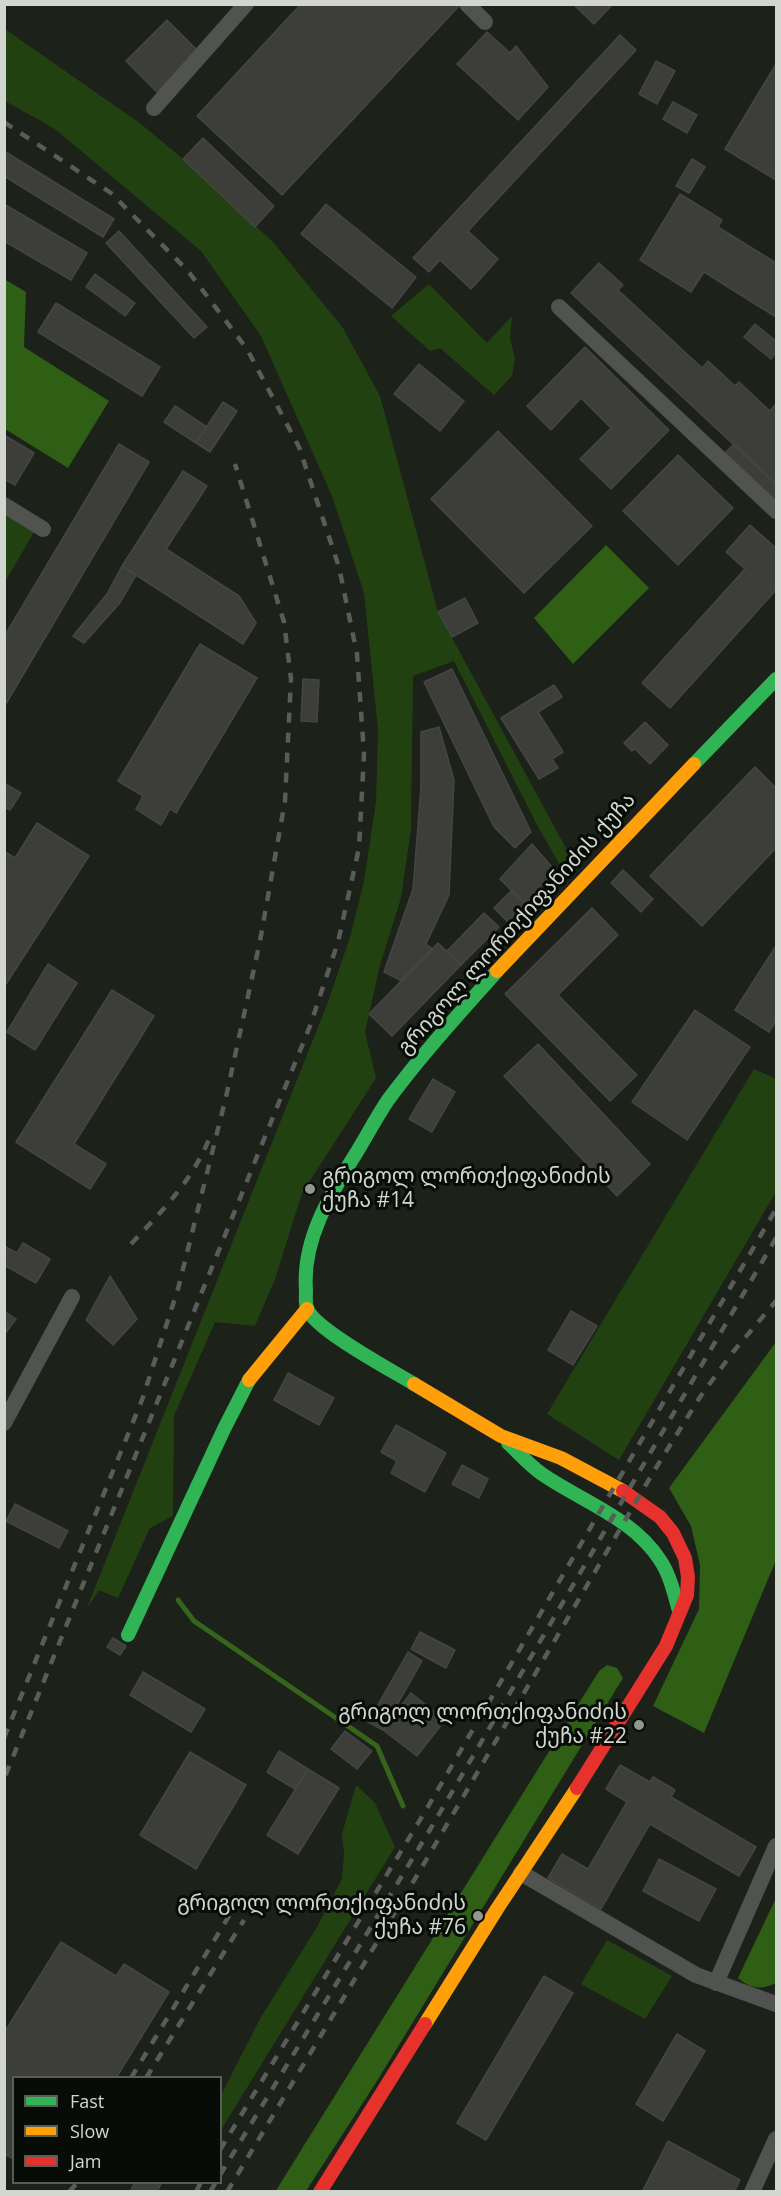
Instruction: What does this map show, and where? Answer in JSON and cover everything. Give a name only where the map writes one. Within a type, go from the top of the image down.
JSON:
[{"type":"street","points":[[154,108],[246,4]]},
{"type":"street","points":[[467,4],[485,22]]},
{"type":"street","points":[[559,307],[777,511]]},
{"type":"street","points":[[4,505],[44,529]]},
{"type":"street","name":"გრიგოლ ლორთქიფანიძის ქუჩა","points":[[307,1309],[305,1281],[307,1262],[314,1233],[329,1196],[388,1101],[411,1070],[519,946],[777,679]]},
{"type":"street","points":[[4,1423],[72,1297]]},
{"type":"street","points":[[128,1635],[252,1374],[307,1309],[315,1321],[334,1335],[501,1436],[561,1458],[607,1481],[660,1517],[674,1533],[685,1558],[688,1577],[687,1595],[666,1646],[320,2192]]},
{"type":"street","points":[[501,1436],[541,1473],[628,1525],[644,1539],[664,1564],[680,1616]]},
{"type":"street","points":[[716,1983],[777,1846]]},
{"type":"street","points":[[521,1873],[696,1975],[777,2004]]},
{"type":"street","points":[[752,2192],[777,2139]]},
{"type":"green space","points":[[5,29],[141,124],[183,159],[273,242],[343,328],[380,396],[438,612],[574,863],[565,874],[537,825],[454,661],[413,676],[411,829],[401,898],[380,965],[365,1032],[376,1078],[302,1193],[275,1279],[255,1326],[215,1322],[174,1416],[173,1516],[150,1528],[118,1598],[99,1590],[86,1610],[328,1002],[350,937],[364,881],[376,802],[378,729],[364,593],[332,496],[261,336],[201,251],[55,129],[5,101]]},
{"type":"green space","points":[[4,279],[26,292],[24,347],[109,401],[68,468],[5,429]]},
{"type":"green space","points":[[429,284],[487,343],[512,316],[510,338],[515,359],[512,376],[494,395],[440,348],[430,351],[391,316]]},
{"type":"green space","points":[[5,515],[34,532],[5,582]]},
{"type":"green space","points":[[606,545],[649,588],[573,664],[534,618]]},
{"type":"green space","points":[[754,1069],[776,1079],[776,1192],[619,1460],[547,1414]]},
{"type":"green space","points":[[776,1342],[776,1560],[704,1733],[653,1706],[699,1609],[700,1565],[691,1526],[669,1488]]},
{"type":"green space","points":[[607,1665],[617,1668],[623,1678],[377,2081],[306,2191],[275,2192],[599,1671]]},
{"type":"green space","points":[[356,1785],[375,1803],[395,1847],[222,2128],[222,2093],[261,2017],[317,1927],[342,1879],[344,1853],[342,1834]]},
{"type":"green space","points":[[776,1898],[776,1983],[766,1987],[752,1986],[738,1978]]},
{"type":"green space","points":[[607,1940],[672,1976],[645,2019],[581,1984]]},
{"type":"building","points":[[301,4],[458,4],[459,6],[282,195],[197,116]]},
{"type":"building","points":[[573,4],[613,4],[594,24]]},
{"type":"building","points":[[167,20],[198,51],[157,92],[126,61]]},
{"type":"building","points":[[487,32],[510,53],[516,46],[548,87],[518,120],[457,64]]},
{"type":"building","points":[[620,35],[636,50],[468,231],[498,259],[471,289],[440,260],[429,272],[413,258]]},
{"type":"building","points":[[656,61],[675,71],[657,104],[639,94]]},
{"type":"building","points":[[776,64],[776,180],[725,149]]},
{"type":"building","points":[[673,102],[697,115],[687,133],[663,119]]},
{"type":"building","points":[[203,138],[274,206],[255,227],[183,159]]},
{"type":"building","points":[[4,151],[114,219],[103,237],[4,176]]},
{"type":"building","points":[[692,159],[705,167],[689,193],[676,186]]},
{"type":"building","points":[[680,194],[722,220],[718,227],[776,263],[776,317],[704,272],[691,292],[640,260]]},
{"type":"building","points":[[4,204],[87,253],[71,280],[4,241]]},
{"type":"building","points":[[326,204],[416,277],[392,308],[301,234]]},
{"type":"building","points":[[119,231],[207,327],[194,338],[106,243]]},
{"type":"building","points":[[599,263],[623,285],[618,290],[702,368],[708,361],[735,386],[739,382],[770,411],[776,406],[776,484],[571,293]]},
{"type":"building","points":[[95,274],[135,303],[125,316],[86,287]]},
{"type":"building","points":[[56,303],[160,367],[142,396],[38,332]]},
{"type":"building","points":[[755,324],[776,341],[776,352],[771,359],[744,337]]},
{"type":"building","points":[[585,347],[669,430],[611,489],[580,459],[611,428],[581,398],[551,430],[527,406]]},
{"type":"building","points":[[419,364],[464,401],[440,431],[394,394]]},
{"type":"building","points":[[223,402],[237,411],[210,452],[196,443]]},
{"type":"building","points":[[175,406],[207,427],[196,443],[164,422]]},
{"type":"building","points":[[498,431],[592,526],[524,593],[431,499]]},
{"type":"building","points":[[4,435],[34,453],[15,485],[4,479]]},
{"type":"building","points":[[119,444],[149,462],[4,707],[4,637]]},
{"type":"building","points":[[734,444],[776,484],[776,509],[721,457]]},
{"type":"building","points":[[678,455],[733,508],[678,565],[623,511]]},
{"type":"building","points":[[183,471],[207,486],[166,549],[239,596],[256,623],[243,644],[122,566]]},
{"type":"building","points":[[750,525],[776,548],[776,590],[670,708],[642,683],[745,569],[726,552]]},
{"type":"building","points":[[122,566],[136,575],[119,604],[84,643],[73,636],[107,594]]},
{"type":"building","points":[[465,598],[478,623],[452,637],[438,612]]},
{"type":"building","points":[[200,644],[257,678],[176,813],[170,809],[161,825],[136,809],[143,796],[118,781]]},
{"type":"building","points":[[452,669],[531,832],[515,848],[494,827],[424,682]]},
{"type":"building","points":[[303,679],[319,680],[317,722],[301,721]]},
{"type":"building","points":[[554,685],[562,697],[538,712],[563,752],[552,759],[558,768],[539,779],[501,718]]},
{"type":"building","points":[[645,722],[668,745],[650,764],[635,749],[632,751],[624,743]]},
{"type":"building","points":[[439,727],[454,780],[449,895],[426,944],[433,949],[402,981],[384,972],[413,889],[421,787],[421,732]]},
{"type":"building","points":[[755,767],[776,788],[776,848],[702,926],[650,876]]},
{"type":"building","points":[[4,783],[21,793],[10,810],[4,807]]},
{"type":"building","points":[[37,823],[89,856],[4,987],[4,851],[15,858]]},
{"type":"building","points":[[532,844],[558,874],[525,904],[500,879]]},
{"type":"building","points":[[623,870],[653,899],[641,912],[611,883]]},
{"type":"building","points":[[512,890],[525,904],[508,922],[494,908]]},
{"type":"building","points":[[592,908],[618,935],[558,995],[637,1075],[610,1101],[505,994]]},
{"type":"building","points":[[484,913],[499,927],[461,965],[447,951]]},
{"type":"building","points":[[438,943],[461,965],[392,1036],[369,1014]]},
{"type":"building","points":[[776,946],[776,1021],[769,1032],[735,1010]]},
{"type":"building","points":[[48,964],[77,983],[35,1050],[7,1032]]},
{"type":"building","points":[[112,990],[154,1016],[74,1144],[106,1164],[90,1189],[16,1142]]},
{"type":"building","points":[[695,1010],[750,1047],[687,1140],[632,1102]]},
{"type":"building","points":[[538,1044],[650,1164],[617,1196],[504,1076]]},
{"type":"building","points":[[433,1079],[455,1092],[432,1132],[409,1119]]},
{"type":"building","points":[[23,1243],[50,1259],[36,1283],[4,1265],[4,1246],[17,1253]]},
{"type":"building","points":[[110,1276],[137,1319],[113,1345],[86,1320]]},
{"type":"building","points":[[4,1311],[16,1319],[4,1335]]},
{"type":"building","points":[[571,1311],[597,1326],[573,1365],[548,1350]]},
{"type":"building","points":[[288,1373],[334,1398],[319,1425],[274,1400]]},
{"type":"building","points":[[396,1425],[446,1453],[425,1492],[391,1473],[397,1461],[381,1452]]},
{"type":"building","points":[[462,1465],[488,1479],[479,1498],[452,1484]]},
{"type":"building","points":[[15,1504],[68,1531],[59,1548],[6,1521]]},
{"type":"building","points":[[420,1632],[455,1650],[446,1668],[411,1649]]},
{"type":"building","points":[[113,1638],[126,1646],[120,1655],[107,1647]]},
{"type":"building","points":[[408,1652],[422,1661],[383,1730],[368,1722]]},
{"type":"building","points":[[143,1672],[205,1709],[191,1732],[130,1695]]},
{"type":"building","points":[[411,1693],[445,1720],[417,1756],[383,1730]]},
{"type":"building","points":[[345,1731],[372,1751],[357,1769],[331,1749]]},
{"type":"building","points":[[279,1751],[308,1769],[295,1789],[267,1772]]},
{"type":"building","points":[[190,1752],[246,1785],[196,1869],[140,1835]]},
{"type":"building","points":[[620,1765],[650,1782],[653,1777],[675,1790],[671,1797],[756,1847],[739,1876],[650,1824],[601,1909],[548,1878],[562,1854],[588,1869],[627,1802],[606,1789]]},
{"type":"building","points":[[308,1769],[339,1788],[298,1854],[267,1835]]},
{"type":"building","points":[[659,1859],[716,1889],[699,1921],[643,1891]]},
{"type":"building","points":[[61,1942],[116,1976],[124,1964],[169,1992],[117,2076],[12,2076],[12,2158],[4,2154],[4,2033]]},
{"type":"building","points":[[544,1976],[573,1993],[486,2140],[457,2123]]},
{"type":"building","points":[[677,2034],[705,2051],[663,2121],[636,2104]]},
{"type":"building","points":[[668,2141],[740,2180],[734,2192],[642,2192]]},
{"type":"building","points":[[134,2184],[161,2184],[157,2192],[130,2192]]},
{"type":"waterway","points":[[178,1600],[194,1621],[377,1746],[403,1806]]},
{"type":"railway","points":[[4,122],[111,193],[188,271],[247,349],[299,447],[339,567],[357,654],[364,754],[359,848],[338,942],[310,1026],[4,1779]]},
{"type":"railway","points":[[4,1738],[142,1400],[178,1289],[226,1097],[260,941],[285,801],[291,679],[284,622],[235,464]]},
{"type":"railway","points":[[131,1244],[185,1182],[209,1139]]},
{"type":"railway","points":[[222,2147],[426,1810],[776,1209]]},
{"type":"railway","points":[[222,2172],[428,1833],[776,1238]]},
{"type":"railway","points":[[227,2192],[422,1867],[654,1471],[700,1397],[733,1352],[776,1301]]},
{"type":"railway","points":[[132,2076],[232,1911]]},
{"type":"railway","points":[[147,2076],[244,1920]]},
{"type":"railway","points":[[69,2192],[76,2184]]},
{"type":"railway","points":[[196,2192],[200,2184]]},
{"type":"railway","points":[[210,2192],[215,2184]]},
{"type":"traffic: fast","points":[[694,764],[776,679]]},
{"type":"traffic: fast","points":[[414,1384],[338,1338],[312,1317],[306,1302],[308,1253],[327,1202],[388,1100],[427,1050],[497,971]]},
{"type":"traffic: fast","points":[[128,1635],[249,1380]]},
{"type":"traffic: fast","points":[[508,1443],[542,1474],[606,1511],[649,1545],[666,1572],[679,1611]]},
{"type":"traffic: slow","points":[[497,971],[694,764]]},
{"type":"traffic: slow","points":[[249,1380],[307,1309]]},
{"type":"traffic: slow","points":[[414,1384],[501,1436],[561,1458],[623,1491]]},
{"type":"traffic: slow","points":[[425,2024],[577,1788]]},
{"type":"traffic: jam","points":[[577,1788],[666,1646],[687,1595],[688,1577],[685,1558],[673,1533],[660,1517],[623,1491]]},
{"type":"traffic: jam","points":[[320,2192],[425,2024]]},
{"type":"place","name":"გრიგოლ ლორთქიფანიძის ქუჩა #14","points":[[310,1189]]},
{"type":"place","name":"გრიგოლ ლორთქიფანიძის ქუჩა #22","points":[[639,1725]]},
{"type":"place","name":"გრიგოლ ლორთქიფანიძის ქუჩა #76","points":[[478,1916]]}]
